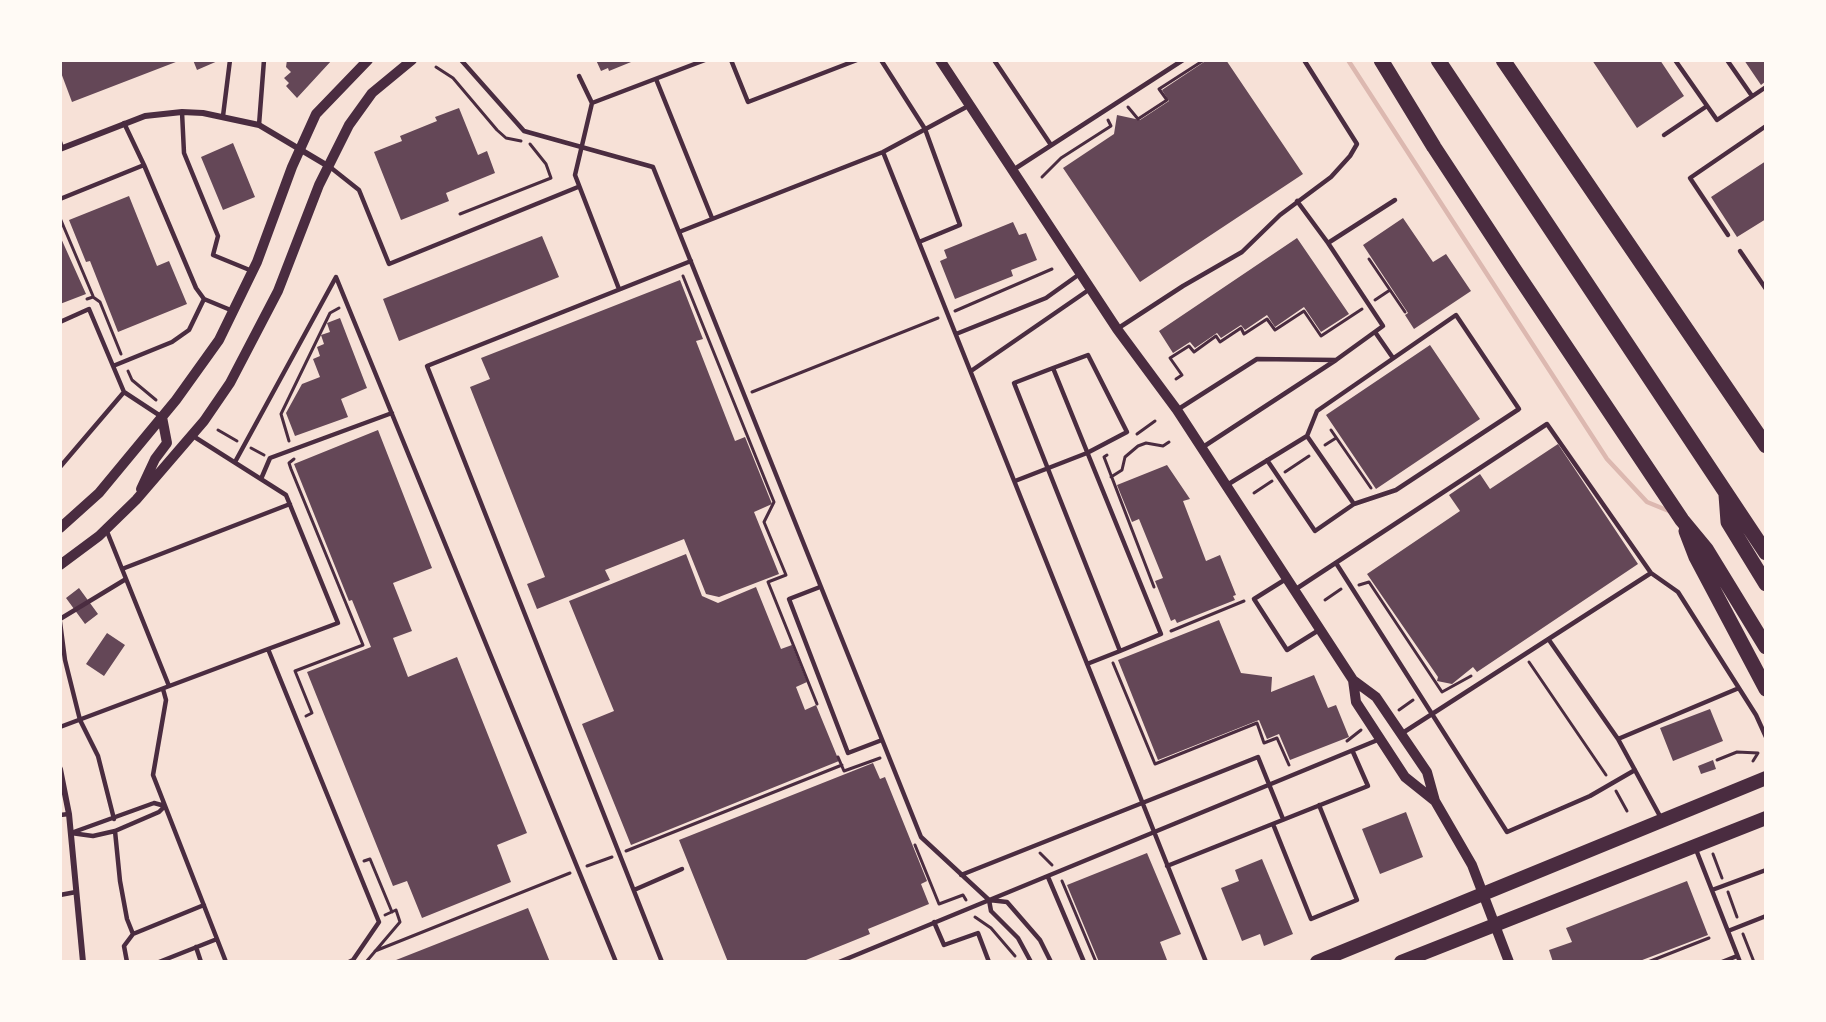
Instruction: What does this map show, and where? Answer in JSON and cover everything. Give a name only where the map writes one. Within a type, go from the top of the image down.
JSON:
[{"type":"highway","points":[[1381,60],[1452,175],[1682,520],[1706,549],[1766,647]]},
{"type":"highway","points":[[1438,60],[1766,553]]},
{"type":"highway","points":[[1503,60],[1766,446]]},
{"type":"highway","points":[[1726,495],[1728,522],[1766,584]]},
{"type":"highway","points":[[1682,520],[1696,558],[1766,689]]},
{"type":"main road","points":[[1317,962],[1766,778]]},
{"type":"main road","points":[[1401,962],[1766,818]]},
{"type":"street","points":[[60,528],[99,494],[162,417],[219,340],[252,271],[316,114],[368,60]]},
{"type":"street","points":[[60,565],[106,529],[136,500],[193,436],[230,383],[278,291],[328,166],[349,125],[372,93],[412,60]]},
{"type":"street","points":[[940,60],[1117,329],[1177,410],[1353,680],[1376,697],[1427,772],[1435,801],[1472,865],[1509,962]]},
{"type":"street","points":[[61,146],[145,116],[182,112],[223,116],[259,125],[328,166]]},
{"type":"street","points":[[136,500],[155,459],[167,443],[162,417]]},
{"type":"street","points":[[1353,680],[1356,702],[1380,739],[1406,777],[1435,801]]},
{"type":"street","points":[[60,769],[69,814],[83,962]]},
{"type":"lane","points":[[223,116],[230,60]]},
{"type":"lane","points":[[259,125],[264,60]]},
{"type":"lane","points":[[462,60],[524,131],[653,167],[921,837],[989,900],[992,911],[1018,938],[1031,962]]},
{"type":"lane","points":[[592,104],[705,60]]},
{"type":"lane","points":[[731,60],[748,102],[857,60]]},
{"type":"lane","points":[[881,60],[925,129],[960,225],[919,242]]},
{"type":"lane","points":[[994,60],[1051,145]]},
{"type":"lane","points":[[1013,170],[1183,60]]},
{"type":"lane","points":[[1117,329],[1183,285],[1242,252],[1297,201],[1331,177],[1350,156],[1357,144],[1304,60]]},
{"type":"lane","points":[[1675,60],[1717,120],[1766,87]]},
{"type":"lane","points":[[1727,60],[1752,96]]},
{"type":"lane","points":[[579,76],[592,104],[575,174],[578,187],[619,289]]},
{"type":"lane","points":[[656,79],[712,218]]},
{"type":"lane","points":[[679,231],[883,152],[970,105]]},
{"type":"lane","points":[[1664,135],[1707,106]]},
{"type":"lane","points":[[182,112],[184,153],[218,236],[213,255],[252,271]]},
{"type":"lane","points":[[124,123],[196,288],[204,298],[233,311]]},
{"type":"lane","points":[[1728,235],[1690,177],[1766,126]]},
{"type":"lane","points":[[883,152],[1206,962]]},
{"type":"lane","points":[[60,200],[144,165]]},
{"type":"lane","points":[[328,166],[359,190],[389,264],[578,187]]},
{"type":"lane","points":[[1328,243],[1395,200]]},
{"type":"lane","points":[[1201,448],[1336,360],[1383,326],[1297,201]]},
{"type":"lane","points":[[1740,251],[1766,289]]},
{"type":"lane","points":[[662,962],[427,366],[691,261]]},
{"type":"lane","points":[[956,334],[1046,298],[1081,273]]},
{"type":"lane","points":[[235,462],[336,277],[616,962]]},
{"type":"lane","points":[[1760,281],[1766,277]]},
{"type":"lane","points":[[971,371],[1091,288]]},
{"type":"lane","points":[[113,366],[172,342],[189,330],[204,298]]},
{"type":"lane","points":[[60,321],[89,309],[124,392],[162,417]]},
{"type":"lane","points":[[1225,486],[1267,460],[1307,436],[1317,411],[1456,315],[1519,409],[1396,490],[1354,504],[1315,531],[1267,460]]},
{"type":"lane","points":[[1375,332],[1392,358]]},
{"type":"lane","points":[[1015,481],[1048,468],[1088,453],[1126,432],[1088,355],[1014,383],[1048,468],[1120,651]]},
{"type":"lane","points":[[1177,410],[1257,359],[1336,360]]},
{"type":"lane","points":[[1053,368],[1161,634],[1088,664]]},
{"type":"lane","points":[[60,467],[124,392]]},
{"type":"lane","points":[[261,479],[270,458],[392,413]]},
{"type":"lane","points":[[1293,591],[1547,424],[1652,573],[1678,592],[1739,688],[1766,737]]},
{"type":"lane","points":[[60,727],[338,623],[286,495],[193,436]]},
{"type":"lane","points":[[1307,436],[1354,504]]},
{"type":"lane","points":[[122,569],[290,504]]},
{"type":"lane","points":[[106,529],[169,686]]},
{"type":"lane","points":[[1336,563],[1507,832],[1590,796],[1635,770]]},
{"type":"lane","points":[[1401,734],[1433,716],[1652,573]]},
{"type":"lane","points":[[114,819],[98,756],[80,720],[65,660],[60,620],[126,579]]},
{"type":"lane","points":[[1286,579],[1254,599],[1287,650],[1319,630]]},
{"type":"lane","points":[[820,587],[789,599],[848,753],[882,740]]},
{"type":"lane","points":[[1549,640],[1618,739],[1663,820]]},
{"type":"lane","points":[[268,649],[379,922],[353,960],[349,962]]},
{"type":"lane","points":[[1618,739],[1739,688]]},
{"type":"lane","points":[[163,689],[166,700],[153,775],[226,962]]},
{"type":"lane","points":[[838,962],[1380,739]]},
{"type":"lane","points":[[1167,866],[1368,786],[1353,752]]},
{"type":"lane","points":[[961,875],[1258,757],[1283,819]]},
{"type":"lane","points":[[71,833],[93,823],[114,819],[154,803],[165,806]]},
{"type":"lane","points":[[1273,824],[1311,919],[1357,900],[1319,805]]},
{"type":"lane","points":[[71,833],[93,837],[115,831],[159,812],[165,806]]},
{"type":"lane","points":[[60,815],[69,814]]},
{"type":"lane","points":[[115,831],[120,881],[127,919],[133,934]]},
{"type":"lane","points":[[1695,847],[1740,962]]},
{"type":"lane","points":[[634,890],[682,869]]},
{"type":"lane","points":[[1712,890],[1766,870]]},
{"type":"lane","points":[[1048,877],[1084,962]]},
{"type":"lane","points":[[60,895],[76,892]]},
{"type":"lane","points":[[989,900],[1007,902],[1022,917],[1040,940],[1050,962]]},
{"type":"lane","points":[[127,962],[124,946],[133,934],[204,905]]},
{"type":"lane","points":[[1728,931],[1766,916]]},
{"type":"lane","points":[[934,922],[944,945],[978,933],[989,962]]},
{"type":"lane","points":[[159,962],[217,939]]},
{"type":"lane","points":[[196,948],[201,962]]},
{"type":"lane","points":[[1722,962],[1737,956]]},
{"type":"path","points":[[1122,110],[1129,106],[1138,119],[1167,100],[1159,89],[1204,60]]},
{"type":"path","points":[[436,67],[453,78],[506,138],[531,144],[536,155],[546,164],[551,178],[460,214]]},
{"type":"path","points":[[1042,177],[1061,158],[1111,126],[1107,120],[1115,115]]},
{"type":"path","points":[[60,218],[93,297],[89,309]]},
{"type":"path","points":[[1369,259],[1405,312]]},
{"type":"path","points":[[744,395],[948,314],[1052,269]]},
{"type":"path","points":[[672,280],[683,275],[774,502],[764,522],[786,575],[768,582],[820,711]]},
{"type":"path","points":[[1176,379],[1182,375],[1170,358],[1189,346],[1194,352],[1216,336],[1220,342],[1241,328],[1244,334],[1267,319],[1275,330],[1304,311],[1321,336],[1390,290]]},
{"type":"path","points":[[1129,439],[1155,421]]},
{"type":"path","points":[[1331,430],[1372,489]]},
{"type":"path","points":[[1254,494],[1336,438]]},
{"type":"path","points":[[1111,477],[1122,470],[1125,457],[1138,446],[1146,443],[1163,446],[1169,442]]},
{"type":"path","points":[[1112,451],[1104,457],[1158,598]]},
{"type":"path","points":[[1369,582],[1442,692],[1467,677],[1478,675]]},
{"type":"path","points":[[1173,635],[1171,631],[1242,601],[1254,599]]},
{"type":"path","points":[[1525,656],[1611,783],[1627,811]]},
{"type":"path","points":[[1112,659],[1155,764],[1257,723],[1264,743],[1277,738],[1287,765],[1298,761]]},
{"type":"path","points":[[1337,745],[1361,730]]},
{"type":"path","points":[[1717,760],[1737,752],[1758,753],[1753,761]]},
{"type":"path","points":[[837,754],[844,771],[879,757],[883,768]]},
{"type":"path","points":[[375,951],[842,765]]},
{"type":"path","points":[[913,841],[939,904],[963,895],[976,917],[992,928],[1019,962]]},
{"type":"path","points":[[1713,854],[1754,962]]},
{"type":"path","points":[[1648,962],[1708,938]]},
{"type":"building","points":[[60,60],[181,60],[72,102],[60,70]]},
{"type":"building","points":[[193,60],[220,60],[197,70]]},
{"type":"building","points":[[287,60],[332,60],[297,98],[286,86],[289,83],[284,78],[291,72],[286,67]]},
{"type":"building","points":[[596,60],[636,60],[609,71],[608,68],[601,71]]},
{"type":"building","points":[[1207,60],[1226,60],[1303,174],[1140,282],[1063,168],[1114,134],[1117,115],[1140,120],[1169,101],[1162,90]]},
{"type":"building","points":[[1592,60],[1660,60],[1684,96],[1637,128]]},
{"type":"building","points":[[1744,60],[1766,60],[1766,81],[1761,85]]},
{"type":"building","points":[[459,108],[478,155],[487,151],[495,173],[446,193],[449,201],[401,220],[374,152],[402,141],[400,136],[437,121],[435,117]]},
{"type":"building","points":[[233,143],[255,197],[223,210],[201,157]]},
{"type":"building","points":[[1766,161],[1766,219],[1737,237],[1711,197]]},
{"type":"building","points":[[129,196],[157,266],[169,261],[187,304],[118,332],[90,261],[86,262],[69,220]]},
{"type":"building","points":[[1403,218],[1433,262],[1446,254],[1471,291],[1414,329],[1405,315],[1408,313],[1363,245]]},
{"type":"building","points":[[1013,222],[1019,235],[1026,233],[1037,260],[1011,270],[1013,276],[955,299],[940,261],[947,258],[944,250]]},
{"type":"building","points":[[60,236],[86,294],[60,304]]},
{"type":"building","points":[[542,236],[559,277],[399,341],[383,299]]},
{"type":"building","points":[[1297,238],[1349,314],[1321,332],[1304,307],[1275,327],[1267,315],[1245,330],[1241,325],[1221,338],[1217,333],[1195,348],[1190,342],[1173,353],[1159,331]]},
{"type":"building","points":[[680,280],[703,339],[696,341],[735,441],[745,437],[772,504],[754,512],[779,574],[719,597],[706,594],[684,539],[605,570],[610,580],[537,609],[527,584],[545,577],[470,387],[490,379],[481,358]]},
{"type":"building","points":[[340,318],[367,388],[341,399],[348,417],[295,436],[286,413],[302,384],[320,377],[313,359],[320,356],[317,347],[324,344],[321,335],[330,332],[327,323]]},
{"type":"building","points":[[1430,345],[1480,419],[1376,489],[1326,415]]},
{"type":"building","points":[[378,430],[432,568],[393,583],[412,631],[393,638],[408,677],[457,657],[527,833],[497,845],[511,882],[422,918],[407,881],[393,886],[307,672],[371,647],[352,600],[349,601],[294,464]]},
{"type":"building","points":[[1558,444],[1638,564],[1477,672],[1473,667],[1452,684],[1437,681],[1438,677],[1367,574],[1460,511],[1449,495],[1480,474],[1490,489]]},
{"type":"building","points":[[1167,465],[1190,499],[1183,501],[1206,561],[1220,555],[1236,595],[1233,596],[1235,600],[1177,623],[1175,619],[1171,621],[1155,581],[1163,578],[1139,519],[1132,522],[1117,485]]},
{"type":"building","points":[[686,554],[702,596],[718,603],[756,587],[781,649],[792,645],[807,682],[796,687],[805,710],[816,705],[839,761],[631,845],[582,724],[614,711],[569,601]]},
{"type":"building","points":[[79,588],[98,614],[85,624],[66,598]]},
{"type":"building","points":[[1219,620],[1241,673],[1272,677],[1271,692],[1314,675],[1328,708],[1336,705],[1349,737],[1290,760],[1279,734],[1267,739],[1259,720],[1158,760],[1118,660]]},
{"type":"building","points":[[107,633],[125,645],[104,676],[86,664]]},
{"type":"building","points":[[1710,709],[1723,741],[1673,761],[1660,728]]},
{"type":"building","points":[[1713,760],[1716,769],[1701,774],[1698,766]]},
{"type":"building","points":[[873,763],[880,779],[885,777],[927,881],[921,884],[929,904],[868,929],[870,934],[801,962],[728,962],[679,840]]},
{"type":"building","points":[[1406,812],[1423,857],[1380,874],[1362,829]]},
{"type":"building","points":[[1147,853],[1181,934],[1160,942],[1167,960],[1162,962],[1099,962],[1067,885]]},
{"type":"building","points":[[1262,859],[1293,934],[1264,946],[1260,934],[1242,941],[1221,888],[1239,881],[1235,870]]},
{"type":"building","points":[[1687,881],[1708,935],[1637,962],[1553,962],[1549,950],[1572,942],[1566,928]]},
{"type":"building","points":[[528,908],[550,962],[391,962]]},
{"type":"waterway","points":[[1348,60],[1607,459],[1647,502],[1669,511]]}]
